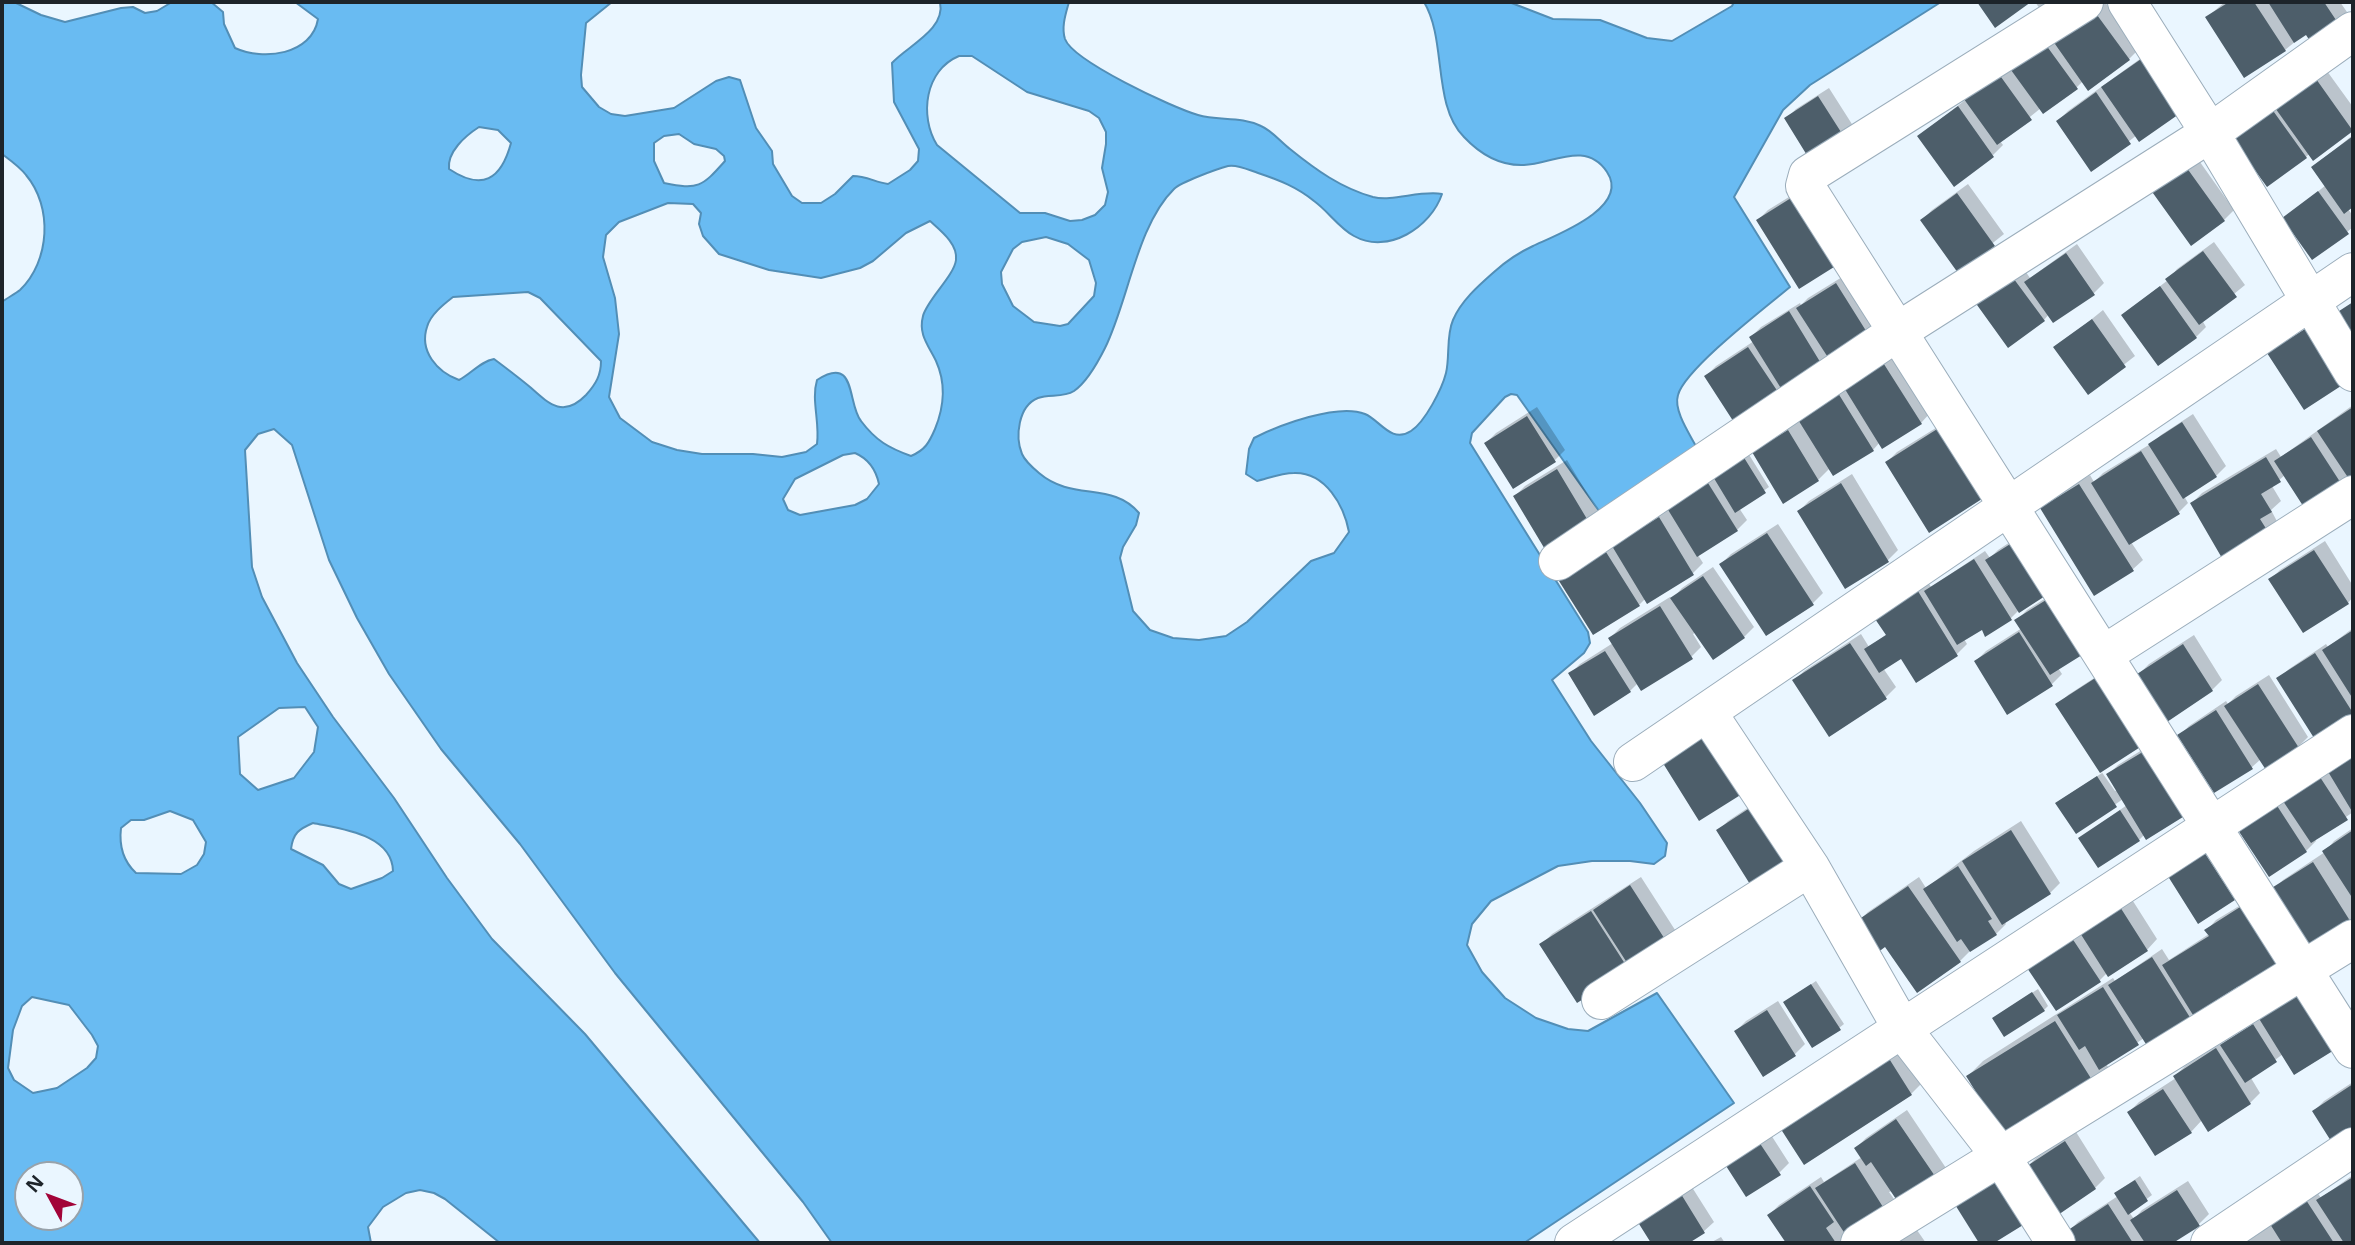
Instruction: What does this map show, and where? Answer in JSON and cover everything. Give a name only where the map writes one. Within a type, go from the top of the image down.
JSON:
[{"type":"street","points":[[2084,2],[1808,174],[1805,186],[2353,1049]]},
{"type":"street","points":[[2127,2],[2210,133],[2353,372]]},
{"type":"street","points":[[1558,561],[1897,332],[2210,133],[2353,31]]},
{"type":"street","points":[[1633,762],[2353,272]]},
{"type":"street","points":[[2103,655],[2353,495]]},
{"type":"street","points":[[1707,712],[1810,867],[1903,1030],[2000,1156],[2056,1243]]},
{"type":"street","points":[[1574,1243],[2353,734]]},
{"type":"street","points":[[1601,1000],[1810,867]]},
{"type":"street","points":[[1860,1243],[2353,939]]},
{"type":"street","points":[[2210,1243],[2353,1147]]},
{"type":"water","points":[[2,2],[14,2],[41,15],[65,22],[121,8],[133,7],[145,13],[157,11],[172,2],[211,2],[223,12],[224,24],[235,48],[246,52],[272,54],[296,47],[306,41],[314,31],[318,19],[295,2],[612,2],[586,23],[582,87],[599,107],[611,114],[625,116],[674,108],[716,81],[729,77],[740,80],[756,128],[772,151],[773,164],[792,196],[802,203],[821,203],[835,194],[853,176],[888,184],[910,170],[918,161],[919,149],[894,102],[892,63],[931,29],[940,12],[940,2],[1069,2],[1065,15],[1065,39],[1086,59],[1125,83],[1198,115],[1246,121],[1261,126],[1319,171],[1361,193],[1381,198],[1425,193],[1442,194],[1428,217],[1418,227],[1394,240],[1381,242],[1354,236],[1301,192],[1280,181],[1243,168],[1228,166],[1184,183],[1174,189],[1161,204],[1151,223],[1113,329],[1092,371],[1074,391],[1038,398],[1031,402],[1022,415],[1019,439],[1022,454],[1039,473],[1065,487],[1117,497],[1139,513],[1120,558],[1133,611],[1150,630],[1173,638],[1199,640],[1226,636],[1247,622],[1311,561],[1334,553],[1349,532],[1343,512],[1332,492],[1315,478],[1289,473],[1257,481],[1246,474],[1249,449],[1254,438],[1293,422],[1340,411],[1365,414],[1397,435],[1411,431],[1427,413],[1441,388],[1446,373],[1451,326],[1465,300],[1508,261],[1587,219],[1600,209],[1609,197],[1612,185],[1607,172],[1599,162],[1589,157],[1568,156],[1535,164],[1515,165],[1484,154],[1464,137],[1447,108],[1435,35],[1424,2],[1509,2],[1553,19],[1600,20],[1647,38],[1672,41],[1732,6],[1734,2],[1941,2],[1810,85],[1783,110],[1734,197],[1790,287],[1710,355],[1684,384],[1678,395],[1678,408],[1698,450],[1604,518],[1517,395],[1505,397],[1472,433],[1470,443],[1588,632],[1590,643],[1584,653],[1552,680],[1591,741],[1640,803],[1667,843],[1665,856],[1654,864],[1592,861],[1558,866],[1491,901],[1472,924],[1467,945],[1482,972],[1505,998],[1536,1018],[1568,1029],[1588,1031],[1657,993],[1734,1103],[1524,1243],[832,1243],[803,1202],[615,973],[520,844],[441,749],[389,674],[357,618],[329,560],[292,445],[274,429],[258,434],[245,450],[252,567],[262,597],[297,663],[492,939],[585,1034],[760,1243],[500,1243],[445,1199],[420,1190],[406,1193],[383,1207],[368,1227],[371,1243],[2,1243],[2,302],[20,290],[30,278],[42,249],[44,234],[41,202],[35,188],[21,169],[2,154]],"holes":[[[959,56],[972,56],[1027,92],[1089,111],[1099,118],[1106,132],[1102,168],[1108,192],[1105,205],[1095,215],[1082,220],[1070,221],[1045,213],[1020,213],[937,145],[928,121],[928,95],[932,83],[948,63]],[[479,127],[498,130],[511,143],[502,166],[489,178],[480,180],[461,176],[449,169],[451,157],[458,145]],[[679,134],[694,144],[716,149],[724,156],[725,161],[699,184],[685,186],[664,183],[654,161],[654,143],[664,136]],[[668,203],[693,204],[701,213],[699,224],[703,236],[719,254],[769,270],[821,278],[860,268],[873,261],[906,233],[930,221],[952,243],[956,260],[951,273],[923,316],[923,335],[939,369],[943,395],[935,429],[923,449],[911,456],[878,439],[861,421],[849,384],[839,373],[817,380],[817,444],[806,452],[782,457],[702,454],[652,442],[620,418],[609,397],[619,334],[615,298],[603,257],[606,235],[619,222]],[[1046,237],[1068,244],[1089,260],[1096,283],[1094,296],[1068,324],[1060,326],[1034,322],[1013,306],[1002,284],[1001,272],[1013,249],[1022,242]],[[528,292],[540,298],[601,361],[600,371],[590,391],[578,402],[563,407],[550,403],[494,359],[459,380],[444,372],[432,360],[425,336],[434,314],[453,297]],[[855,453],[871,466],[879,484],[867,499],[855,505],[800,515],[788,510],[783,499],[795,479],[843,455]],[[305,707],[318,727],[314,752],[294,778],[258,790],[240,774],[238,737],[279,708]],[[170,811],[193,820],[206,842],[204,854],[197,865],[181,874],[136,873],[128,863],[121,841],[121,828],[131,820],[144,820]],[[313,823],[350,831],[375,841],[384,849],[393,871],[382,878],[351,889],[339,884],[323,865],[291,849],[297,832]],[[32,997],[69,1005],[98,1046],[96,1058],[87,1068],[57,1088],[33,1093],[14,1080],[8,1068],[13,1030],[22,1006]]]},
{"type":"building","points":[[1977,2],[2031,2],[1995,28]]},
{"type":"building","points":[[2229,2],[2254,2],[2286,51],[2244,78],[2205,17]]},
{"type":"building","points":[[2268,2],[2324,2],[2338,23],[2310,41],[2306,35],[2294,43]]},
{"type":"building","points":[[2089,4],[2130,60],[2088,91],[2048,34]]},
{"type":"building","points":[[2038,34],[2078,89],[2043,114],[2003,59]]},
{"type":"building","points":[[2144,57],[2182,112],[2139,142],[2101,87]]},
{"type":"building","points":[[2309,69],[2353,131],[2313,161],[2268,98]]},
{"type":"building","points":[[1996,70],[2032,120],[1997,145],[1961,95]]},
{"type":"building","points":[[2096,92],[2131,144],[2091,172],[2056,121]]},
{"type":"building","points":[[1818,96],[1848,143],[1813,165],[1784,118]]},
{"type":"building","points":[[2266,101],[2307,158],[2267,187],[2226,130]]},
{"type":"building","points":[[1958,106],[1994,157],[1954,187],[1917,136]]},
{"type":"building","points":[[2353,136],[2353,207],[2344,214],[2311,167]]},
{"type":"building","points":[[2184,164],[2225,221],[2191,246],[2150,189]]},
{"type":"building","points":[[2318,191],[2349,234],[2312,260],[2282,218]]},
{"type":"building","points":[[1799,193],[1842,262],[1799,289],[1756,220]]},
{"type":"building","points":[[1957,193],[1995,246],[1958,273],[1920,220]]},
{"type":"building","points":[[2203,251],[2237,297],[2199,325],[2165,279]]},
{"type":"building","points":[[2066,253],[2095,295],[2053,323],[2024,282]]},
{"type":"building","points":[[2008,271],[2045,321],[2008,348],[1972,298]]},
{"type":"building","points":[[1836,283],[1868,334],[1829,359],[1796,308]]},
{"type":"building","points":[[2160,286],[2197,338],[2158,366],[2121,315]]},
{"type":"building","points":[[2353,302],[2353,341],[2336,313]]},
{"type":"building","points":[[1789,311],[1822,365],[1782,390],[1749,337]]},
{"type":"building","points":[[2092,319],[2126,367],[2088,395],[2053,347]]},
{"type":"building","points":[[2308,327],[2344,384],[2304,410],[2267,353]]},
{"type":"building","points":[[1748,347],[1782,398],[1737,427],[1704,376]]},
{"type":"building","points":[[1882,361],[1922,424],[1882,449],[1843,386]]},
{"type":"building","points":[[1838,393],[1874,451],[1833,476],[1797,418]]},
{"type":"building","points":[[2353,407],[2353,485],[2317,431]]},
{"type":"building","points":[[1527,416],[1556,462],[1513,489],[1484,443]]},
{"type":"building","points":[[2182,422],[2217,477],[2183,499],[2148,444]]},
{"type":"building","points":[[1942,426],[1985,497],[1929,533],[1885,462]]},
{"type":"building","points":[[1788,430],[1819,481],[1783,504],[1752,452]]},
{"type":"building","points":[[2311,437],[2344,488],[2307,512],[2274,461]]},
{"type":"building","points":[[2141,451],[2180,514],[2129,545],[2091,483]]},
{"type":"building","points":[[1743,456],[1766,493],[1735,513],[1712,475]]},
{"type":"building","points":[[2266,457],[2281,482],[2261,494],[2272,512],[2260,519],[2272,538],[2226,565],[2190,503]]},
{"type":"building","points":[[1557,469],[1593,529],[1549,556],[1513,496]]},
{"type":"building","points":[[1703,475],[1738,531],[1697,557],[1662,500]]},
{"type":"building","points":[[1841,483],[1889,562],[1845,589],[1797,511]]},
{"type":"building","points":[[2079,484],[2134,571],[2094,596],[2040,508]]},
{"type":"building","points":[[1659,517],[1694,575],[1647,604],[1612,546]]},
{"type":"building","points":[[1767,533],[1814,605],[1766,636],[1719,564]]},
{"type":"building","points":[[2026,534],[2059,587],[2019,613],[1985,560]]},
{"type":"building","points":[[2314,550],[2349,604],[2303,633],[2268,579]]},
{"type":"building","points":[[1606,552],[1640,606],[1593,635],[1559,581]]},
{"type":"building","points":[[1974,559],[2012,620],[1985,637],[1982,630],[1957,645],[1924,591]]},
{"type":"building","points":[[1703,576],[1745,638],[1713,660],[1670,598]]},
{"type":"building","points":[[1916,588],[1958,656],[1916,683],[1901,659],[1879,673],[1864,649],[1886,635],[1873,616]]},
{"type":"building","points":[[2054,595],[2090,650],[2050,675],[2014,620]]},
{"type":"building","points":[[1660,606],[1693,659],[1641,691],[1608,638]]},
{"type":"building","points":[[2353,630],[2353,699],[2322,650]]},
{"type":"building","points":[[2019,632],[2053,686],[2007,715],[1974,661]]},
{"type":"building","points":[[1850,643],[1887,699],[1829,737],[1792,680]]},
{"type":"building","points":[[2183,644],[2213,691],[2167,722],[2137,674]]},
{"type":"building","points":[[1605,651],[1631,692],[1594,716],[1568,673]]},
{"type":"building","points":[[2315,653],[2353,713],[2314,738],[2276,678]]},
{"type":"building","points":[[2100,675],[2145,744],[2100,773],[2055,704]]},
{"type":"building","points":[[2258,684],[2299,748],[2266,770],[2224,706]]},
{"type":"building","points":[[2216,710],[2253,769],[2214,793],[2177,735]]},
{"type":"building","points":[[1712,728],[1750,789],[1699,821],[1661,760]]},
{"type":"building","points":[[2151,747],[2191,812],[2146,840],[2106,774]]},
{"type":"building","points":[[2353,753],[2353,813],[2327,770]]},
{"type":"building","points":[[2318,774],[2348,820],[2311,843],[2281,798]]},
{"type":"building","points":[[2097,776],[2117,807],[2076,834],[2055,803]]},
{"type":"building","points":[[2272,798],[2307,852],[2269,877],[2234,824]]},
{"type":"building","points":[[1759,802],[1797,861],[1753,889],[1716,830]]},
{"type":"building","points":[[2120,810],[2140,841],[2098,868],[2078,838]]},
{"type":"building","points":[[2011,830],[2051,894],[2002,925],[1962,861]]},
{"type":"building","points":[[2353,830],[2353,899],[2322,851]]},
{"type":"building","points":[[2195,838],[2235,900],[2198,924],[2159,862]]},
{"type":"building","points":[[2313,862],[2352,924],[2310,951],[2270,889]]},
{"type":"building","points":[[1958,866],[1992,919],[1988,921],[1997,935],[1970,952],[1961,939],[1957,942],[1923,889]]},
{"type":"building","points":[[1630,885],[1668,944],[1631,969],[1593,910]]},
{"type":"building","points":[[1908,886],[1961,962],[1917,993],[1885,947],[1877,953],[1855,922]]},
{"type":"building","points":[[2115,899],[2148,951],[2108,977],[2075,925]]},
{"type":"building","points":[[2248,902],[2285,963],[2242,991],[2239,986],[2193,1015],[2162,965],[2209,936],[2204,930]]},
{"type":"building","points":[[1591,911],[1629,970],[1577,1003],[1539,944]]},
{"type":"building","points":[[2066,929],[2101,982],[2056,1011],[2021,959]]},
{"type":"building","points":[[2152,957],[2196,1027],[2153,1055],[2108,985]]},
{"type":"building","points":[[1811,984],[1841,1030],[1812,1048],[1783,1002]]},
{"type":"building","points":[[2307,986],[2344,1044],[2294,1075],[2258,1017]]},
{"type":"building","points":[[2103,987],[2139,1045],[2099,1070],[2085,1046],[2079,1050],[2057,1015]]},
{"type":"building","points":[[2032,992],[2045,1011],[2004,1037],[1992,1018]]},
{"type":"building","points":[[1767,1010],[1796,1056],[1763,1077],[1734,1031]]},
{"type":"building","points":[[2055,1021],[2097,1088],[2008,1144],[1966,1076]]},
{"type":"building","points":[[2253,1024],[2277,1062],[2245,1083],[2220,1045]]},
{"type":"building","points":[[2216,1048],[2251,1104],[2208,1132],[2173,1076]]},
{"type":"building","points":[[1883,1049],[1912,1095],[1804,1165],[1775,1120]]},
{"type":"building","points":[[2353,1084],[2353,1138],[2336,1149],[2312,1111]]},
{"type":"building","points":[[2163,1089],[2192,1133],[2155,1156],[2127,1112]]},
{"type":"building","points":[[1896,1119],[1939,1182],[1902,1208],[1871,1162],[1866,1166],[1854,1148]]},
{"type":"building","points":[[1753,1133],[1781,1175],[1746,1197],[1719,1155]]},
{"type":"building","points":[[2065,1141],[2096,1189],[2055,1217],[2024,1168]]},
{"type":"building","points":[[1855,1163],[1890,1218],[1851,1243],[1815,1188]]},
{"type":"building","points":[[1995,1167],[2028,1222],[1994,1243],[1979,1243],[1949,1195]]},
{"type":"building","points":[[2353,1177],[2353,1243],[2344,1243],[2316,1200]]},
{"type":"building","points":[[2135,1180],[2148,1201],[2128,1215],[2114,1193]]},
{"type":"building","points":[[1673,1181],[1705,1233],[1689,1243],[1651,1243],[1629,1208]]},
{"type":"building","points":[[1810,1186],[1834,1222],[1826,1228],[1836,1243],[1786,1243],[1767,1215]]},
{"type":"building","points":[[2177,1190],[2200,1226],[2173,1243],[2145,1243],[2130,1220]]},
{"type":"building","points":[[2306,1200],[2334,1243],[2282,1243],[2270,1224]]},
{"type":"building","points":[[2108,1204],[2133,1243],[2072,1243],[2065,1232]]}]
